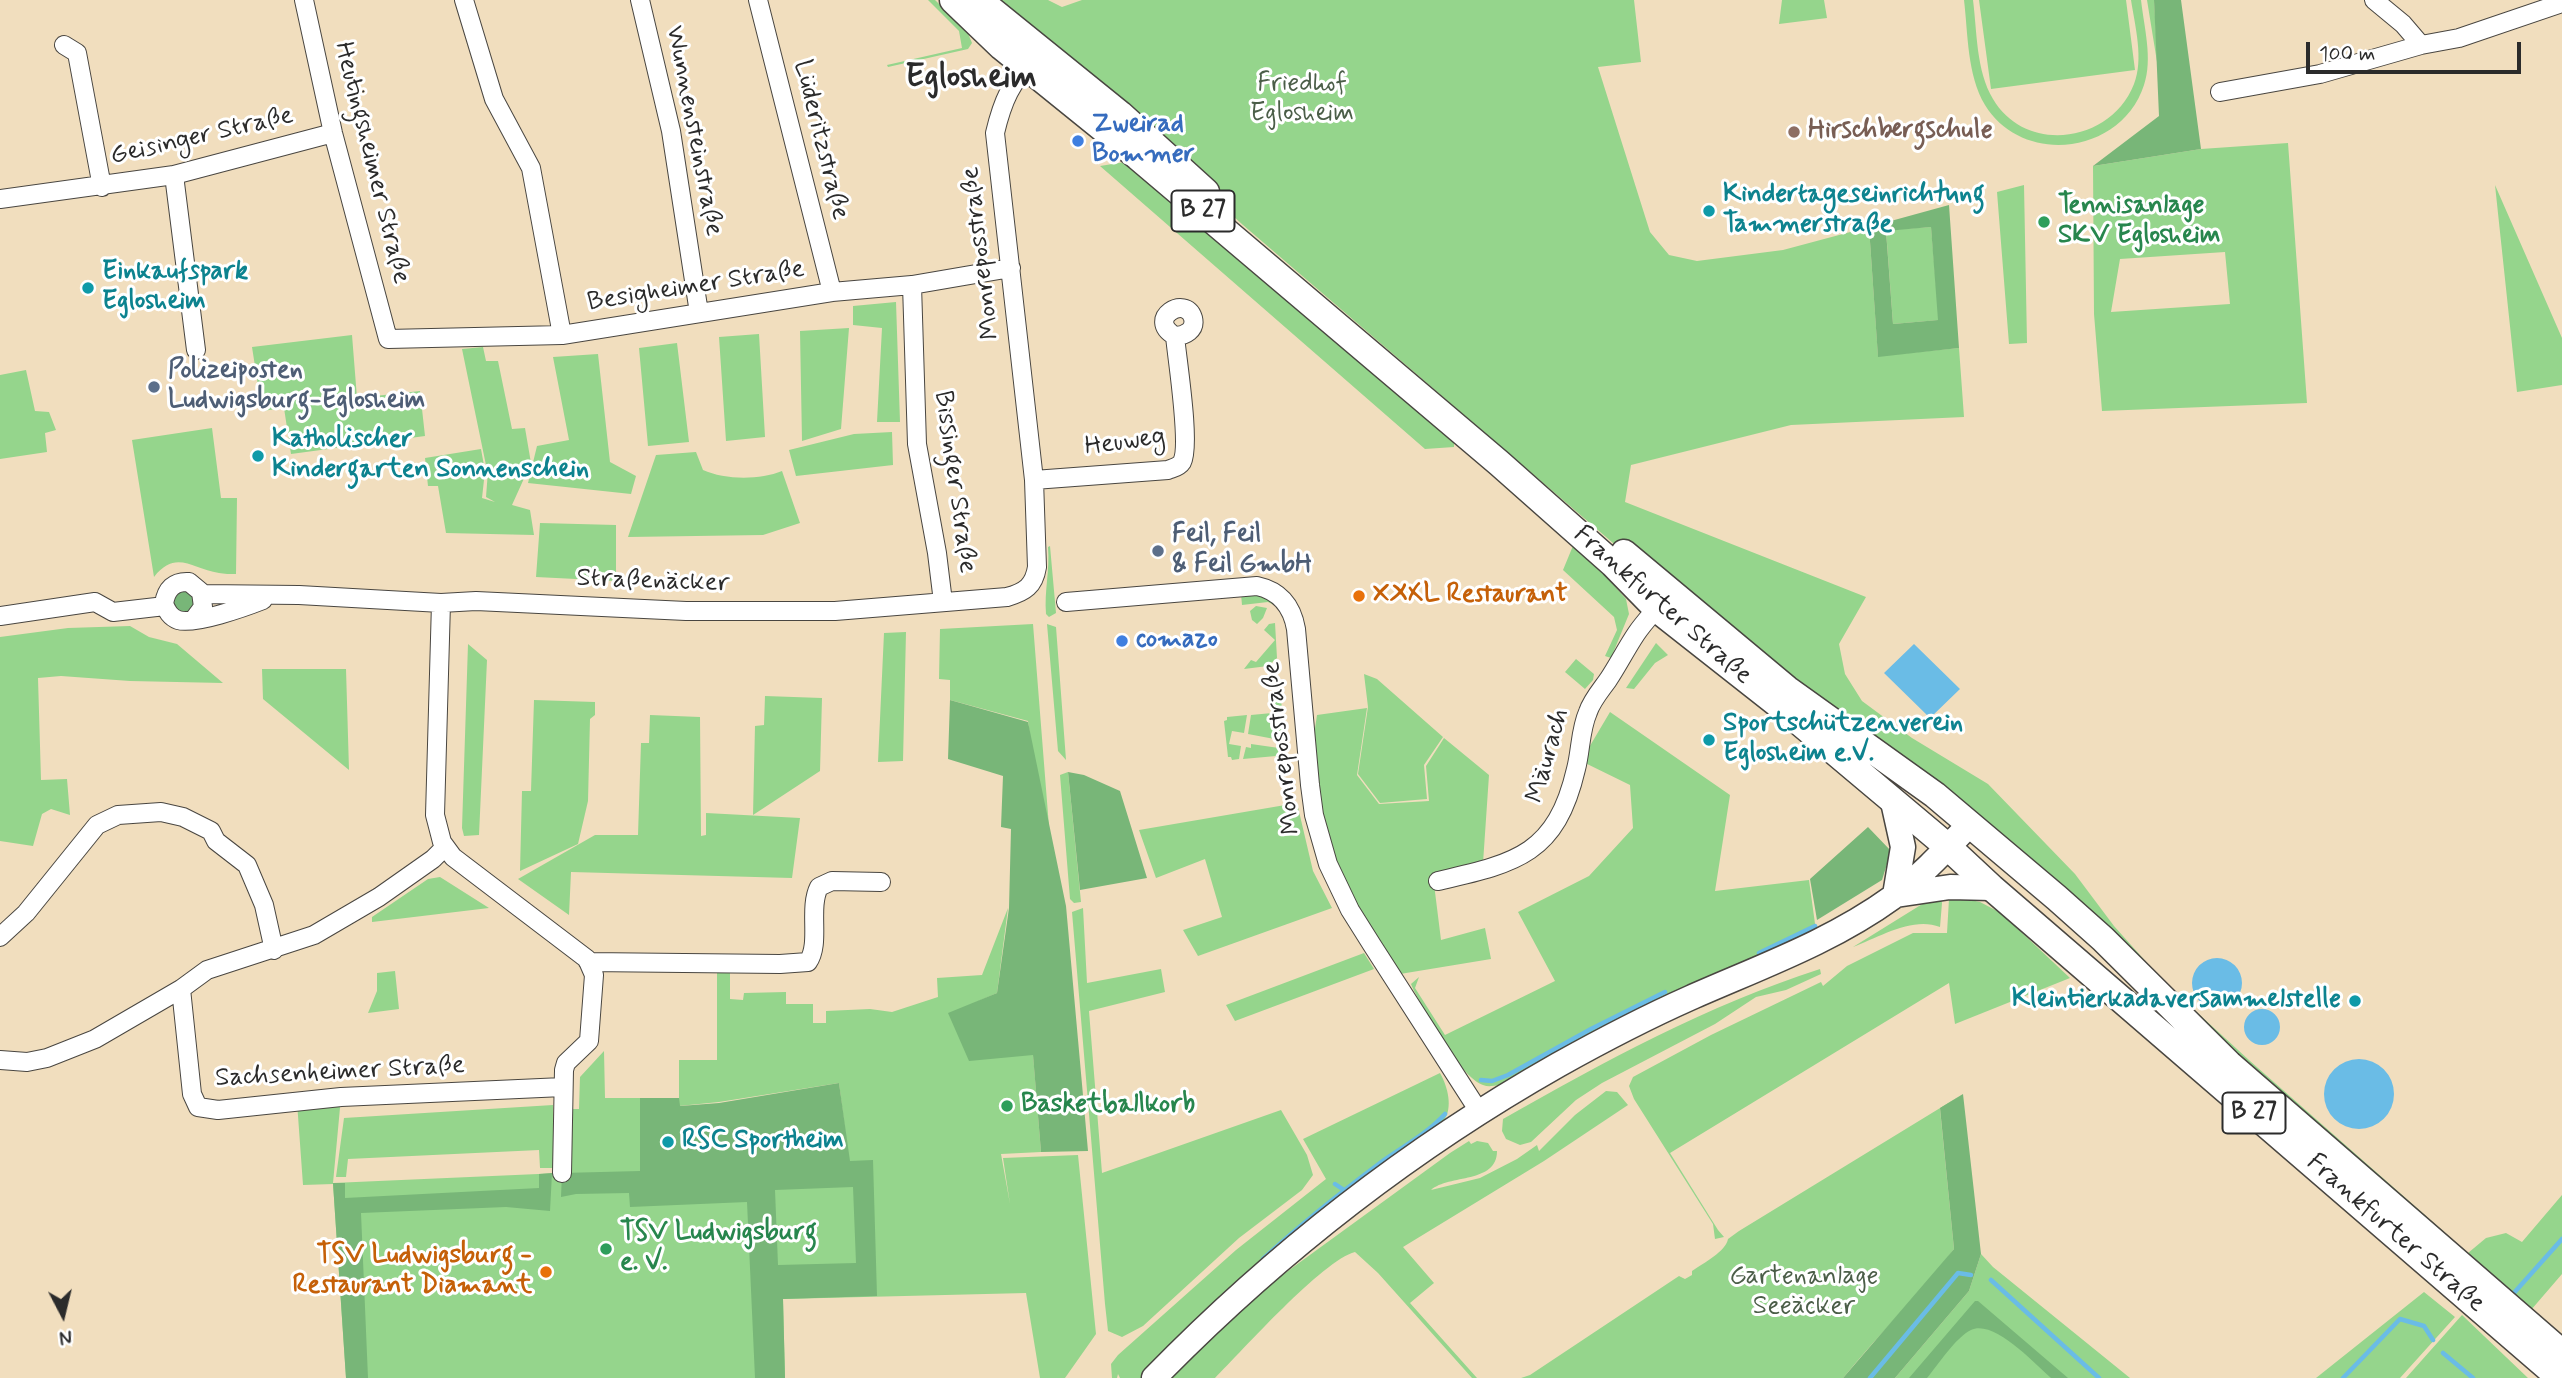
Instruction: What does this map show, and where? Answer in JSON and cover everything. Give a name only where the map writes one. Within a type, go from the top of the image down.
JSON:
[{"type":"main road","name":"Frankfurter Straße","points":[[953,0],[1033,58]]},
{"type":"main road","name":"Frankfurter Straße","points":[[984,2],[1033,58],[1159,174],[1663,601],[1779,705],[1948,847],[1992,888],[2560,1378]]},
{"type":"main road","name":"Frankfurter Straße","points":[[1663,601],[1935,795],[1970,824],[2103,939],[2229,1064],[2562,1353]]},
{"type":"main road","points":[[1893,802],[1903,847],[1895,895]]},
{"type":"main road","points":[[1154,1378],[1252,1282],[1393,1170],[1480,1113],[1622,1031],[1688,999],[1794,954],[1861,919],[1895,895],[1970,824]]},
{"type":"main road","points":[[1895,895],[1950,887],[1992,888]]},
{"type":"street","name":"Heutingsheimer Straße","points":[[304,0],[333,133],[388,339]]},
{"type":"street","points":[[464,0],[494,99],[531,168],[562,335]]},
{"type":"street","name":"Wunnensteinstraße","points":[[640,0],[671,131],[699,313]]},
{"type":"street","name":"Lüderitzstraße","points":[[758,0],[832,292]]},
{"type":"street","points":[[2374,0],[2403,24],[2421,45]]},
{"type":"street","points":[[2220,92],[2320,74],[2421,45],[2459,38],[2562,3]]},
{"type":"street","points":[[64,45],[77,53],[102,187]]},
{"type":"street","name":"Monreposstraße","points":[[1030,587],[1037,567],[1034,480],[995,133],[1001,106],[1009,90],[1033,58]]},
{"type":"street","name":"Geisinger Straße","points":[[0,199],[174,175],[333,133]]},
{"type":"street","points":[[174,175],[196,350]]},
{"type":"street","name":"Besigheimer Straße","points":[[388,339],[562,335],[832,292],[912,285],[1011,268]]},
{"type":"street","name":"Bissinger Straße","points":[[912,285],[917,444],[943,602]]},
{"type":"street","name":"Heuweg","points":[[1034,480],[1168,470],[1182,461],[1184,433],[1175,336]]},
{"type":"street","name":"Straßenäcker","points":[[165,606],[168,589],[182,582],[196,586],[202,594],[299,595],[441,603],[476,601],[686,611],[835,611],[1007,597],[1030,587]]},
{"type":"street","name":"Monreposstraße","points":[[1066,602],[1257,586],[1269,589],[1284,600],[1294,616],[1310,791],[1328,864],[1364,933],[1480,1113]]},
{"type":"street","points":[[0,616],[95,602],[113,612],[165,606],[172,617],[179,621],[194,619],[203,607],[202,594]]},
{"type":"street","name":"Straßenäcker","points":[[194,619],[223,614],[273,596]]},
{"type":"street","name":"Mäurach","points":[[1438,881],[1511,862],[1532,850],[1546,836],[1561,813],[1569,794],[1588,709],[1638,631],[1663,601]]},
{"type":"street","points":[[441,603],[435,815],[438,831],[453,857],[532,919],[572,946],[588,961],[594,975],[589,1041],[566,1063],[563,1087],[562,1173]]},
{"type":"street","points":[[0,937],[26,913],[97,825],[118,816],[161,812],[183,817],[211,831],[216,841],[247,865],[264,905],[274,950]]},
{"type":"street","points":[[0,1060],[27,1062],[47,1058],[95,1039],[181,989],[207,970],[314,935],[433,859],[445,847]]},
{"type":"street","points":[[588,961],[780,964],[808,962],[812,957],[815,895],[819,887],[832,881],[881,882]]},
{"type":"street","name":"Sachsenheimer Straße","points":[[181,989],[192,1094],[198,1107],[218,1110],[341,1097],[563,1087]]},
{"type":"green space","points":[[928,0],[935,0],[967,31],[972,43],[968,49],[888,67],[887,65],[962,48],[959,31]]},
{"type":"green space","name":"Friedhof Eglosheim","points":[[989,0],[1048,0],[1062,7],[1082,0],[1634,0],[1641,62],[1598,67],[1650,232],[1669,255],[1697,261],[1783,250],[1869,227],[1878,356],[1959,348],[1964,417],[1791,425],[1631,465],[1625,502],[1866,597],[1839,644],[1845,674],[1862,701],[1912,738],[1988,784],[2075,874],[2114,926],[2165,983],[2468,1253],[2486,1238],[2506,1233],[2522,1242],[2562,1195],[2562,1274],[2531,1310],[2148,986],[1670,592],[1243,225]]},
{"type":"green space","points":[[1782,0],[1824,0],[1827,18],[1779,24]]},
{"type":"green space","points":[[1964,0],[1973,0],[1980,64],[1993,99],[2008,117],[2026,129],[2067,135],[2088,129],[2107,119],[2123,104],[2134,84],[2138,53],[2131,0],[2141,0],[2148,65],[2144,85],[2132,108],[2115,126],[2094,138],[2070,144],[2046,144],[2023,138],[2002,125],[1985,105],[1975,81],[1969,54]]},
{"type":"green space","points":[[1979,0],[2126,0],[2135,70],[1991,89]]},
{"type":"green space","points":[[2147,0],[2154,0],[2158,68]]},
{"type":"green space","points":[[2154,0],[2181,0],[2201,149],[2093,166],[2159,116]]},
{"type":"green space","points":[[2288,143],[2307,403],[2102,411],[2094,314],[2093,166],[2201,149]],"holes":[[[2225,252],[2230,304],[2111,312],[2120,259]]]},
{"type":"green space","points":[[1125,162],[1454,443],[1454,447],[1425,449],[1100,166]]},
{"type":"green space","points":[[2024,185],[2027,343],[2009,344],[1997,192]]},
{"type":"green space","points":[[2495,185],[2562,338],[2562,385],[2517,392]]},
{"type":"green space","points":[[1949,205],[1959,348],[1878,357],[1869,227]],"holes":[[[1931,227],[1938,320],[1893,324],[1886,231]]]},
{"type":"green space","points":[[1931,227],[1939,320],[1893,324],[1886,230]]},
{"type":"green space","points":[[896,302],[900,422],[877,422],[882,328],[853,325],[853,306]]},
{"type":"green space","points":[[849,328],[841,429],[802,441],[800,331]]},
{"type":"green space","points":[[759,334],[765,437],[726,441],[719,337]]},
{"type":"green space","points":[[352,335],[357,398],[420,391],[425,436],[291,454],[284,408],[262,411],[252,347]]},
{"type":"green space","points":[[677,343],[689,442],[648,446],[639,348]]},
{"type":"green space","points":[[483,347],[486,361],[498,361],[512,429],[525,428],[531,463],[512,505],[530,510],[534,535],[446,533],[438,486],[428,486],[425,458],[481,449],[485,471],[482,498],[495,502],[486,497],[488,471],[509,470],[487,470],[462,349]]},
{"type":"green space","points":[[598,354],[610,462],[636,476],[631,494],[528,483],[537,446],[569,440],[553,357]]},
{"type":"green space","points":[[26,370],[35,411],[49,412],[56,430],[45,433],[47,452],[0,459],[0,375]]},
{"type":"green space","points":[[212,428],[221,498],[237,498],[236,574],[209,571],[177,562],[162,569],[154,577],[132,440]]},
{"type":"green space","points":[[892,432],[893,465],[796,476],[789,450],[854,434]]},
{"type":"green space","points":[[696,452],[703,470],[722,476],[753,477],[782,471],[800,523],[763,535],[628,537],[656,455]]},
{"type":"green space","points":[[540,523],[616,525],[616,581],[536,577]]},
{"type":"green space","points":[[1575,541],[1626,599],[1629,614],[1611,658],[1605,656],[1617,630],[1614,617],[1563,570]]},
{"type":"green space","points":[[1050,546],[1056,613],[1049,617],[1046,614],[1046,606]]},
{"type":"green space","points":[[168,589],[201,592],[186,621],[165,596]]},
{"type":"green space","points":[[1241,594],[1268,596],[1280,608],[1268,602],[1242,605]]},
{"type":"green space","points":[[1256,606],[1267,608],[1257,624],[1252,620],[1250,611]]},
{"type":"green space","points":[[1275,623],[1277,658],[1268,666],[1244,669],[1251,660],[1256,662],[1275,640],[1264,630],[1269,624]]},
{"type":"green space","points":[[1033,624],[1060,966],[1028,721],[950,700],[950,680],[939,679],[940,629]]},
{"type":"green space","points":[[1047,624],[1056,627],[1066,760],[1058,751]]},
{"type":"green space","points":[[130,626],[149,637],[177,644],[223,683],[61,676],[38,678],[41,780],[67,779],[70,815],[51,809],[42,814],[33,846],[0,841],[0,637],[68,628]]},
{"type":"green space","points":[[906,632],[903,761],[878,762],[884,633]]},
{"type":"green space","points":[[1656,643],[1668,655],[1655,663],[1634,689],[1626,688]]},
{"type":"green space","points":[[468,644],[487,660],[479,835],[464,836],[462,828]]},
{"type":"green space","points":[[1576,659],[1594,674],[1593,680],[1585,689],[1565,672]]},
{"type":"green space","points":[[262,669],[346,669],[349,770],[263,699]]},
{"type":"green space","points":[[1364,674],[1377,679],[1443,737],[1424,765],[1427,799],[1380,803],[1358,774],[1368,707]]},
{"type":"green space","points":[[765,696],[822,698],[820,771],[753,815],[755,726],[764,725]]},
{"type":"green space","points":[[1281,699],[1285,741],[1248,734],[1251,715],[1272,713],[1271,700]]},
{"type":"green space","points":[[534,700],[595,702],[595,715],[590,719],[588,801],[578,844],[520,871],[522,791],[531,791]]},
{"type":"green space","points":[[950,700],[1028,722],[1066,906],[1088,1151],[1041,1152],[1033,1055],[969,1061],[948,1013],[997,993],[1009,908],[1011,829],[1001,827],[1003,776],[948,759]]},
{"type":"green space","points":[[1367,708],[1357,775],[1379,804],[1429,801],[1426,766],[1444,738],[1489,775],[1483,863],[1433,876],[1441,940],[1485,928],[1491,959],[1400,974],[1344,885],[1321,816],[1311,755],[1317,715]]},
{"type":"green space","points":[[1610,712],[1730,795],[1715,891],[1809,880],[1816,931],[1499,1085],[1483,1085],[1464,1070],[1454,1057],[1411,984],[1419,977],[1415,988],[1445,1035],[1555,981],[1518,912],[1589,876],[1633,828],[1630,785],[1581,761]]},
{"type":"green space","points":[[650,715],[700,717],[701,836],[706,835],[706,813],[800,818],[792,878],[571,872],[569,915],[518,879],[595,835],[638,835],[641,743],[649,743]]},
{"type":"green space","points":[[1247,715],[1244,733],[1232,731],[1229,744],[1241,746],[1239,759],[1232,760],[1228,757],[1224,721],[1227,717]]},
{"type":"green space","points":[[1251,744],[1286,749],[1287,762],[1277,763],[1276,756],[1243,759],[1246,747],[1251,748]]},
{"type":"green space","points":[[1068,772],[1081,902],[1074,903],[1070,899],[1060,775]]},
{"type":"green space","points":[[1068,772],[1084,775],[1120,791],[1147,878],[1080,890]]},
{"type":"green space","points":[[1297,803],[1313,871],[1332,908],[1198,956],[1183,930],[1222,917],[1205,859],[1156,878],[1139,830]]},
{"type":"green space","points":[[1868,827],[1891,851],[1882,880],[1817,920],[1810,879]]},
{"type":"green space","points":[[440,877],[489,908],[372,922],[372,917],[428,879]]},
{"type":"green space","points":[[1940,893],[1940,927],[1930,924],[1907,926],[1853,947]]},
{"type":"green space","points":[[1956,897],[1980,902],[2001,913],[2070,978],[1955,1024],[1949,983],[1670,1153],[1724,1237],[1715,1239],[1713,1224],[1634,1099],[1629,1086],[1633,1077],[1711,1035],[1821,982],[1823,986],[1847,966],[1913,933],[1947,933],[1949,899]]},
{"type":"green space","points":[[1008,908],[997,993],[949,1014],[1033,1054],[1041,1152],[1001,1154],[1010,1204],[1003,1158],[1078,1155],[1096,1334],[1065,1378],[1040,1378],[1026,1293],[783,1299],[785,1378],[346,1378],[333,1184],[303,1185],[297,1102],[341,1097],[333,1183],[561,1173],[563,1109],[579,1109],[580,1077],[604,1051],[605,1098],[640,1098],[641,1170],[849,1161],[839,1083],[679,1106],[679,1060],[717,1060],[717,963],[730,964],[730,999],[743,1000],[744,993],[786,992],[786,1004],[813,1004],[813,1023],[826,1023],[826,1011],[870,1009],[892,1012],[938,997],[937,978],[982,975]]},
{"type":"green space","points":[[1083,908],[1087,983],[1161,969],[1165,992],[1089,1011],[1102,1173],[1281,1110],[1307,1155],[1313,1175],[1302,1190],[1239,1238],[1143,1326],[1122,1337],[1108,1331],[1105,1304],[1072,912]]},
{"type":"green space","points":[[1364,953],[1374,969],[1235,1021],[1226,1005]]},
{"type":"green space","points":[[1820,969],[1821,974],[1786,990],[1756,997],[1715,1024],[1602,1083],[1576,1100],[1531,1142],[1520,1145],[1506,1139],[1502,1131],[1503,1119],[1580,1076],[1697,1017],[1778,983]]},
{"type":"green space","points":[[395,971],[399,1009],[368,1013],[377,991],[377,973]]},
{"type":"green space","points":[[1440,1073],[1448,1097],[1448,1110],[1444,1120],[1148,1378],[1120,1378],[1118,1374],[1117,1378],[1112,1378],[1111,1364],[1118,1355],[1236,1250],[1326,1179],[1303,1139]]},
{"type":"green space","points":[[839,1083],[850,1161],[873,1160],[877,1296],[783,1299],[785,1378],[755,1378],[747,1202],[630,1207],[629,1193],[576,1194],[561,1197],[562,1173],[640,1171],[640,1098],[679,1098],[680,1106],[719,1103]],"holes":[[[853,1187],[856,1263],[778,1265],[775,1190]]]},
{"type":"green space","points":[[1606,1091],[1617,1092],[1628,1105],[1544,1161],[1403,1247],[1434,1283],[1410,1303],[1477,1378],[1472,1378],[1378,1273],[1355,1252],[1323,1271],[1304,1288],[1215,1378],[1169,1378],[1270,1284],[1450,1153],[1469,1141],[1471,1144],[1477,1141],[1488,1143],[1493,1151],[1497,1151],[1495,1161],[1481,1174],[1439,1185],[1431,1190],[1480,1178],[1537,1145],[1539,1151],[1575,1115]]},
{"type":"green space","name":"Gartenanlage Seeäcker","points":[[1963,1094],[1940,1109],[1954,1249],[1843,1378],[1521,1378],[1530,1375],[1679,1276],[1685,1279],[1692,1275],[1692,1271],[1719,1252],[1728,1239],[1739,1231]]},
{"type":"green space","points":[[1963,1094],[1981,1254],[1969,1291],[1895,1378],[1843,1378],[1954,1249],[1940,1108]]},
{"type":"green space","points":[[553,1105],[554,1168],[540,1168],[539,1150],[348,1159],[346,1177],[336,1177],[344,1118]]},
{"type":"green space","points":[[552,1173],[550,1211],[506,1207],[361,1213],[368,1378],[346,1378],[333,1183],[345,1183],[345,1198],[539,1188],[539,1174]]},
{"type":"green space","points":[[1981,1254],[1993,1267],[2130,1378],[1895,1378],[1969,1291]]},
{"type":"green space","points":[[2424,1292],[2455,1317],[2400,1378],[2316,1378]]},
{"type":"green space","points":[[1975,1301],[2068,1378],[2051,1378],[2014,1345],[1991,1331],[1980,1328],[1971,1330],[1959,1339],[1927,1378],[1909,1378]]},
{"type":"green space","points":[[2462,1315],[2528,1378],[2406,1378]]},
{"type":"water","points":[[1914,644],[1960,689],[1930,718],[1884,673]]},
{"type":"water","points":[[2217,958],[2235,965],[2242,983],[2235,1001],[2217,1008],[2199,1001],[2192,983],[2199,965]]},
{"type":"water","points":[[2262,1009],[2275,1014],[2280,1027],[2275,1040],[2262,1045],[2249,1040],[2244,1027],[2249,1014]]},
{"type":"water","points":[[2366,1059],[2379,1065],[2388,1074],[2392,1080],[2392,1108],[2384,1119],[2373,1127],[2352,1129],[2334,1119],[2326,1108],[2324,1087],[2334,1069],[2345,1061]]},
{"type":"waterway","points":[[1759,953],[1815,926]]},
{"type":"waterway","points":[[1481,1080],[1492,1081],[1508,1075],[1665,992]]},
{"type":"waterway","points":[[1263,1259],[1335,1197],[1422,1134],[1445,1114]]},
{"type":"waterway","points":[[1335,1184],[1344,1190]]},
{"type":"waterway","points":[[2513,1294],[2562,1239]]},
{"type":"waterway","points":[[1870,1378],[1958,1273],[1971,1275]]},
{"type":"waterway","points":[[1991,1280],[2099,1378]]},
{"type":"waterway","points":[[2343,1378],[2400,1319],[2424,1326],[2433,1340]]},
{"type":"waterway","points":[[2443,1353],[2473,1378]]},
{"type":"place","name":"Hirschbergschule","points":[[1794,132]]},
{"type":"place","name":"Zweirad Bommer","points":[[1078,141]]},
{"type":"place","name":"Kindertageseinrichtung Tammerstraße","points":[[1709,211]]},
{"type":"place","name":"Tennisanlage SKV Eglosheim","points":[[2044,222]]},
{"type":"place","name":"Einkaufspark Eglosheim","points":[[88,288]]},
{"type":"place","name":"Polizeiposten Ludwigsburg-Eglosheim","points":[[154,387]]},
{"type":"place","name":"Katholischer Kindergarten Sonnenschein","points":[[258,456]]},
{"type":"place","name":"Feil, Feil & Feil GmbH","points":[[1158,551]]},
{"type":"place","name":"XXXL Restaurant","points":[[1359,596]]},
{"type":"place","name":"comazo","points":[[1122,641]]},
{"type":"place","name":"Sportschützenverein Eglosheim e.V.","points":[[1709,740]]},
{"type":"place","name":"Kleintierkadaversammelstelle","points":[[2355,1001]]},
{"type":"place","name":"Basketballkorb","points":[[1007,1106]]},
{"type":"place","name":"RSC Sportheim","points":[[668,1142]]},
{"type":"place","name":"TSV Ludwigsburg e. V.","points":[[606,1249]]},
{"type":"place","name":"TSV Ludwigsburg - Restaurant Diamant","points":[[546,1272]]},
{"type":"district","name":"Eglosheim","points":[[971,79]]}]
